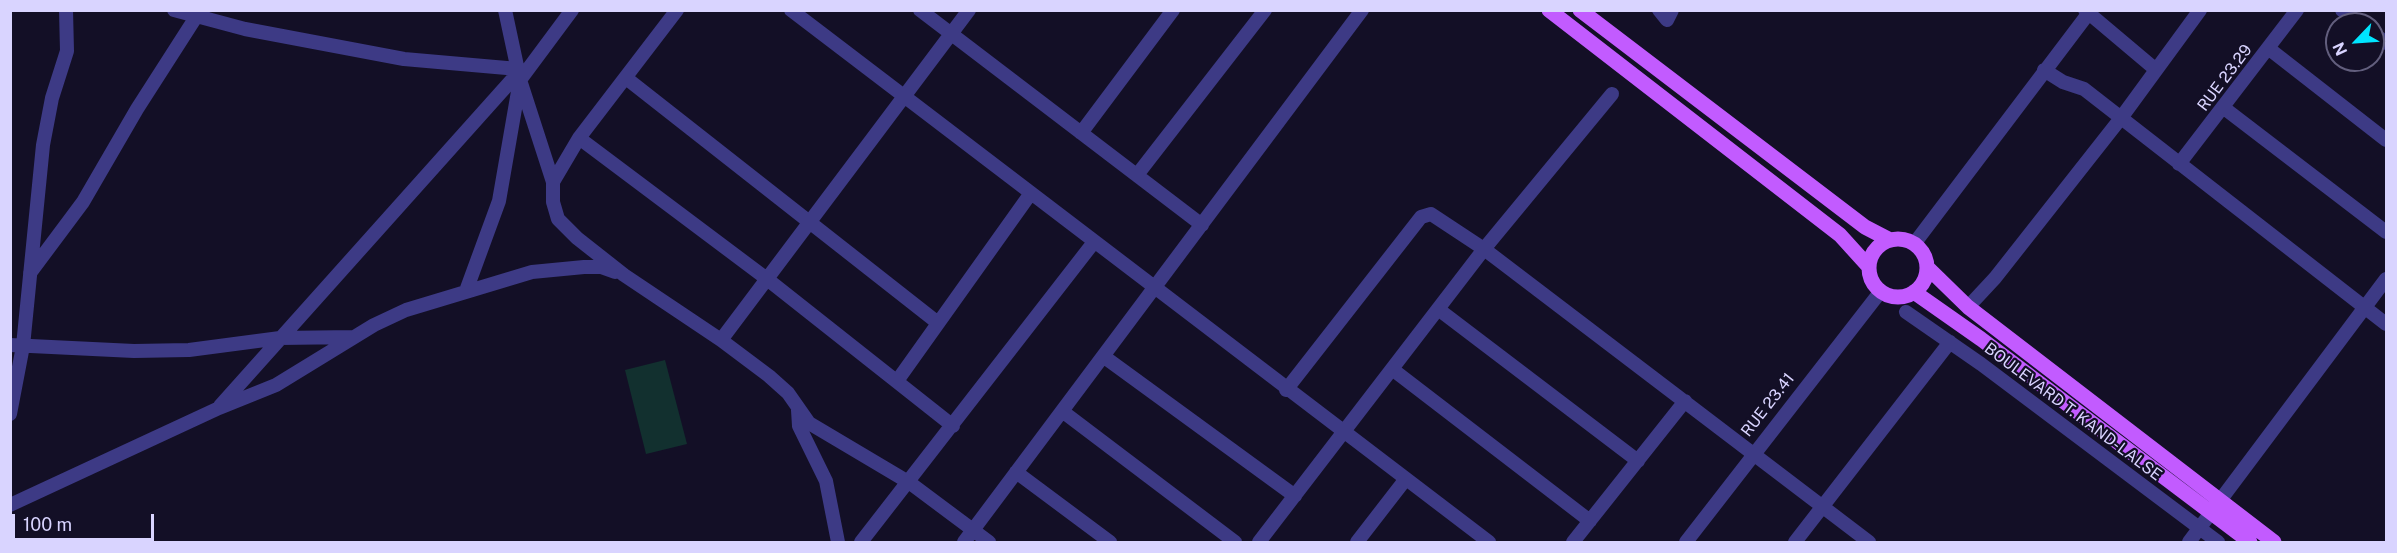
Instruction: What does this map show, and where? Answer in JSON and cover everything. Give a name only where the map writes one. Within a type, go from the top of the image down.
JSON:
[{"type":"main road","points":[[1549,10],[1840,235],[1869,267],[1875,285],[1881,291],[1897,296],[1914,292],[1921,285],[1927,267]]},
{"type":"main road","points":[[1580,10],[1865,228],[1890,240]]},
{"type":"main road","points":[[1869,267],[1875,250],[1890,240],[1898,238],[1914,244],[1921,250],[1927,267],[1968,307],[2216,507],[2250,543]]},
{"type":"main road","points":[[1914,292],[2216,507],[2274,543]]},
{"type":"street","points":[[10,414],[47,119],[67,51],[66,10]]},
{"type":"street","points":[[174,10],[404,59],[519,74]]},
{"type":"street","points":[[505,10],[519,74],[552,182],[553,202],[558,219],[577,238],[624,275],[721,340],[788,393],[798,410],[810,423],[910,483],[989,543]]},
{"type":"street","points":[[219,408],[519,74],[572,10]]},
{"type":"street","points":[[552,182],[579,138],[677,10]]},
{"type":"street","points":[[791,10],[1489,543]]},
{"type":"street","points":[[920,10],[1202,225]]},
{"type":"street","points":[[721,340],[969,10]]},
{"type":"street","points":[[1081,133],[1173,10]]},
{"type":"street","points":[[1137,175],[1265,10]]},
{"type":"street","points":[[964,543],[1362,10]]},
{"type":"street","points":[[1659,10],[1667,20],[1672,10]]},
{"type":"street","points":[[1968,307],[1995,278],[2121,118],[2200,10]]},
{"type":"street","name":"RUE 23.29","points":[[2179,164],[2297,10]]},
{"type":"street","points":[[1914,244],[2088,11],[2155,69]]},
{"type":"street","points":[[29,274],[92,187],[137,109],[201,14]]},
{"type":"street","points":[[2268,48],[2386,140]]},
{"type":"street","points":[[2044,70],[2063,82],[2084,89],[2386,324]]},
{"type":"street","points":[[466,291],[499,201],[519,74]]},
{"type":"street","points":[[626,78],[938,323]]},
{"type":"street","points":[[1259,543],[1484,249],[1612,94]]},
{"type":"street","points":[[2224,108],[2386,232]]},
{"type":"street","points":[[579,138],[767,279],[953,426]]},
{"type":"street","points":[[897,381],[1031,193]]},
{"type":"street","points":[[1286,390],[1423,215],[1431,214],[1484,249],[1869,543]]},
{"type":"street","points":[[861,543],[910,483],[1094,242]]},
{"type":"street","points":[[10,505],[293,376],[354,337],[406,310],[514,276],[554,269],[601,267],[624,275]]},
{"type":"street","points":[[2189,543],[2386,279]]},
{"type":"street","name":"RUE 23.41","points":[[1686,543],[1881,291]]},
{"type":"street","points":[[1437,309],[1638,461]]},
{"type":"street","name":"BOULEVARD T. KAND-LALSE","points":[[1906,312],[1950,342],[2218,543]]},
{"type":"street","points":[[17,346],[134,351],[189,350],[280,338],[354,337]]},
{"type":"street","points":[[1795,543],[1950,342]]},
{"type":"street","points":[[1103,356],[1295,496]]},
{"type":"street","points":[[1392,369],[1590,521]]},
{"type":"street","points":[[1573,543],[1685,401]]},
{"type":"street","points":[[798,410],[799,426],[826,481],[838,543]]},
{"type":"street","points":[[1062,411],[1235,543]]},
{"type":"street","points":[[1016,472],[1110,543]]},
{"type":"street","points":[[1357,543],[1405,480]]},
{"type":"green space","points":[[665,360],[687,444],[646,454],[625,370]]}]
